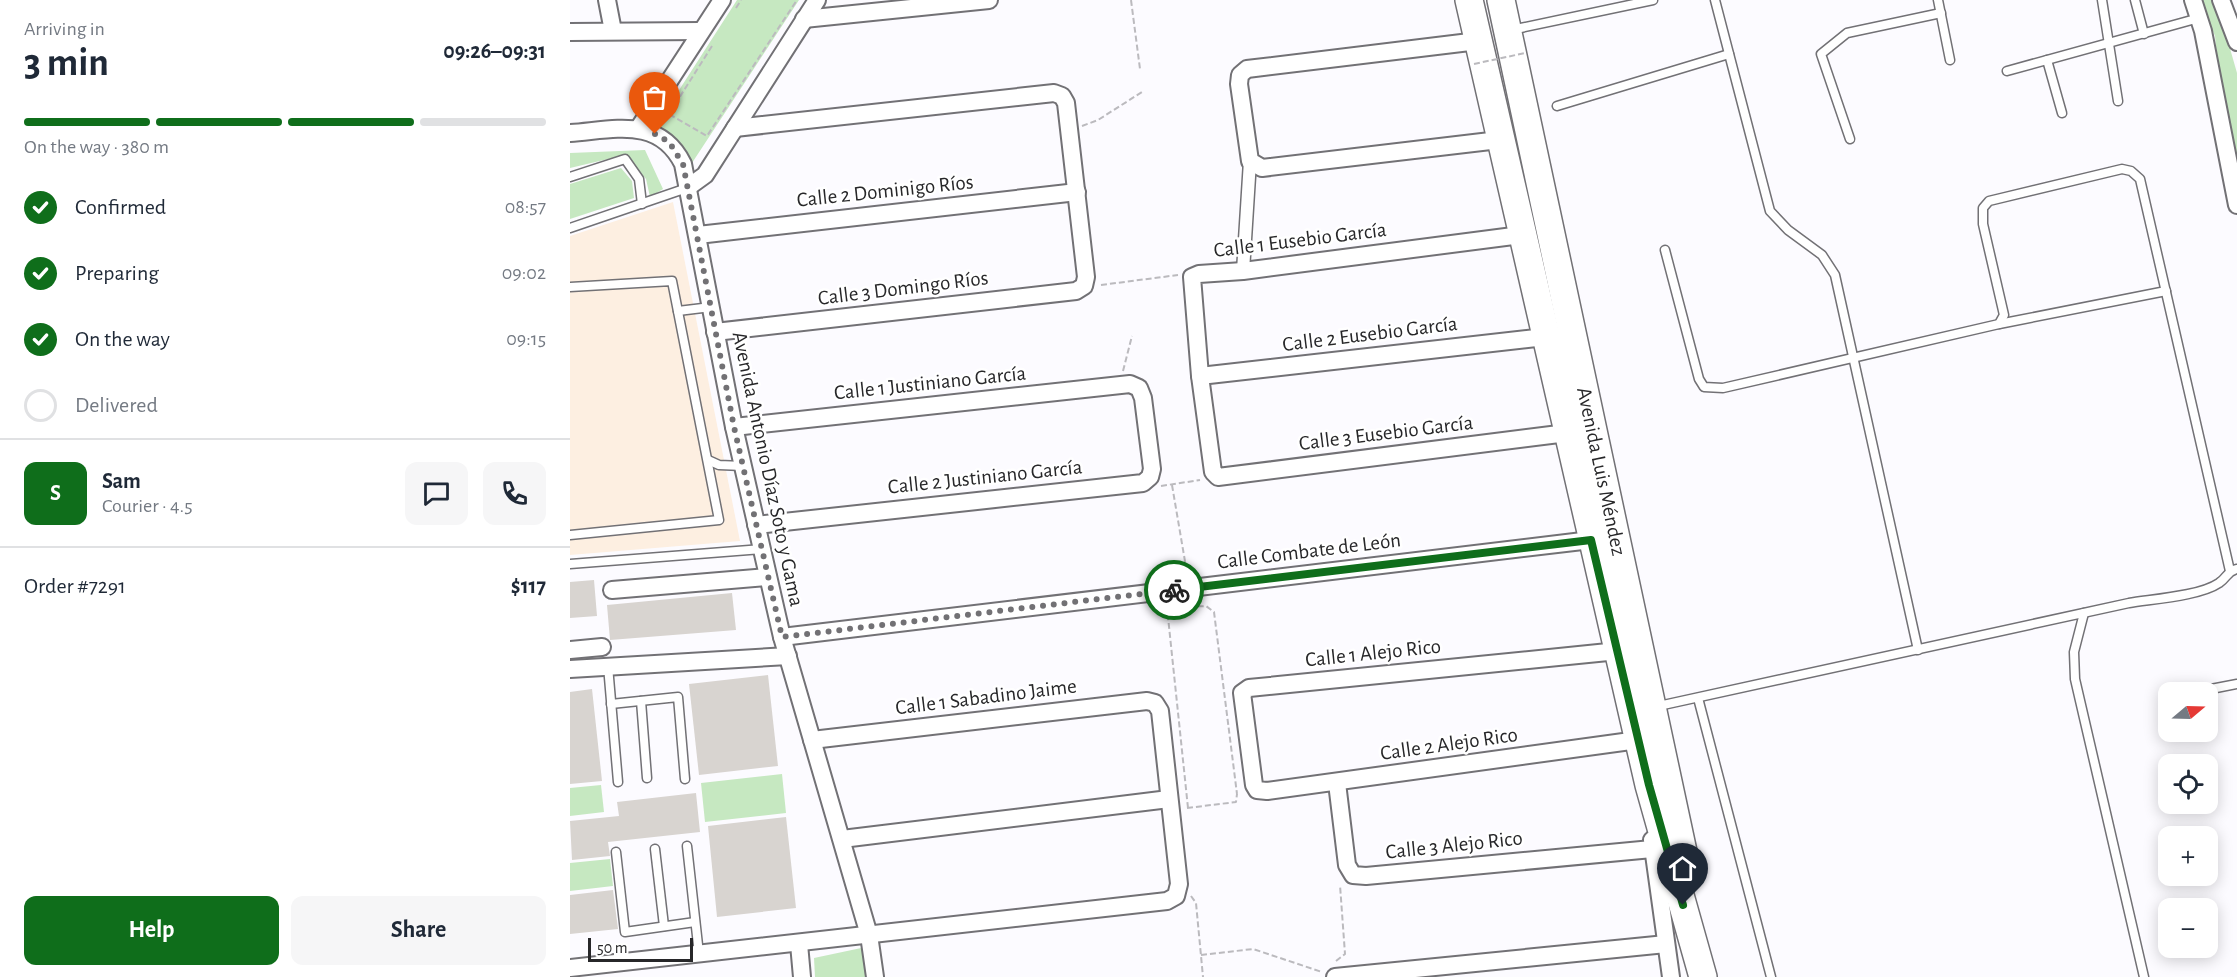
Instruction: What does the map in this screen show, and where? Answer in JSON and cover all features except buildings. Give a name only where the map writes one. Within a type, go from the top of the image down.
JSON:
[{"type":"main road","name":"Avenida Luis Méndez","points":[[1469,0],[1476,52],[1499,140],[1638,740],[1703,977]]},
{"type":"main road","name":"Avenida Luis Méndez","points":[[1501,0],[1683,840],[1695,944]]},
{"type":"street","points":[[607,0],[613,31]]},
{"type":"street","points":[[687,188],[705,175],[817,0]]},
{"type":"street","points":[[804,19],[989,0]]},
{"type":"street","points":[[2193,0],[2199,18],[2237,205]]},
{"type":"street","points":[[2221,0],[2237,42]]},
{"type":"street","points":[[570,133],[638,129],[729,5]]},
{"type":"street","points":[[570,32],[613,31],[709,35]]},
{"type":"street","points":[[1242,271],[1250,161],[1239,84],[1240,75],[1247,69],[1476,52]]},
{"type":"street","points":[[735,128],[1054,93],[1062,96],[1066,103],[1070,129],[1085,282]]},
{"type":"street","name":"Avenida Antonio Díaz Soto y Gama","points":[[638,129],[655,134],[669,142],[683,164],[734,427],[782,637],[869,935],[876,977]]},
{"type":"street","points":[[1250,161],[1262,168],[1499,140]]},
{"type":"street","name":"Calle 2 Dominigo Ríos","points":[[698,235],[1077,192]]},
{"type":"street","name":"Calle 1 Eusebio García","points":[[1199,274],[1242,271],[1521,235]]},
{"type":"street","points":[[1199,274],[1192,277],[1200,376],[1215,475]]},
{"type":"street","name":"Calle 3 Domingo Ríos","points":[[716,332],[1076,291],[1085,282]]},
{"type":"street","name":"Calle 2 Eusebio García","points":[[1200,376],[1545,336]]},
{"type":"street","points":[[1124,385],[1139,388],[1143,398],[1152,469],[1150,477],[1143,483]]},
{"type":"street","name":"Calle 1 Justiniano García","points":[[734,427],[1124,385]]},
{"type":"street","name":"Calle 3 Eusebio García","points":[[1215,475],[1567,433]]},
{"type":"street","name":"Calle 2 Justiniano García","points":[[756,525],[1143,483]]},
{"type":"street","name":"Calle Combate de León","points":[[782,637],[1591,540]]},
{"type":"street","points":[[612,590],[768,577]]},
{"type":"street","points":[[570,650],[602,647]]},
{"type":"street","name":"Calle 1 Alejo Rico","points":[[1267,790],[1257,790],[1254,785],[1242,693],[1249,688],[1617,651]]},
{"type":"street","points":[[570,669],[788,657]]},
{"type":"street","name":"Calle 1 Sabadino Jaime","points":[[812,740],[1147,701],[1155,703],[1160,711],[1170,805]]},
{"type":"street","name":"Calle 2 Alejo Rico","points":[[1267,790],[1337,783],[1638,740]]},
{"type":"street","points":[[1337,783],[1347,865]]},
{"type":"street","name":"Avenida Luis Méndez","points":[[1649,785],[1652,849],[1671,977]]},
{"type":"street","points":[[570,968],[1167,901],[1176,896],[1179,884],[1170,805],[842,839]]},
{"type":"street","name":"Calle 3 Alejo Rico","points":[[1347,865],[1353,875],[1366,876],[1652,849]]},
{"type":"street","points":[[799,944],[802,977]]},
{"type":"street","points":[[1333,971],[1666,944]]},
{"type":"lane","points":[[1507,30],[1611,4],[1653,0]]},
{"type":"lane","points":[[1715,0],[1770,211],[1788,230],[1822,255],[1835,275],[1918,651]]},
{"type":"lane","points":[[1938,0],[1950,60]]},
{"type":"lane","points":[[2102,0],[2118,101]]},
{"type":"lane","points":[[2135,0],[2144,34]]},
{"type":"lane","points":[[1850,139],[1821,54],[1847,33],[1941,14]]},
{"type":"lane","points":[[2007,71],[2199,18]]},
{"type":"lane","points":[[1557,106],[1729,54]]},
{"type":"lane","points":[[2047,60],[2062,113]]},
{"type":"lane","points":[[570,177],[625,159],[639,179],[642,204]]},
{"type":"lane","points":[[1654,707],[2084,613],[2196,591],[2219,584],[2233,570],[2140,179],[2131,171],[2122,170],[1989,201],[1983,208],[1983,224],[2004,315],[1999,324]]},
{"type":"lane","points":[[570,228],[687,188]]},
{"type":"lane","points":[[1665,249],[1699,379],[1704,387],[1723,388],[1999,324],[2166,291]]},
{"type":"lane","points":[[570,287],[672,281],[719,520],[570,536]]},
{"type":"lane","points":[[678,311],[711,307]]},
{"type":"lane","points":[[708,460],[719,465],[743,466]]},
{"type":"lane","points":[[570,564],[762,549]]},
{"type":"lane","points":[[2084,613],[2074,652],[2075,679],[2144,977]]},
{"type":"lane","points":[[608,666],[618,782]]},
{"type":"lane","points":[[2218,688],[2237,684]]},
{"type":"lane","points":[[611,704],[678,697],[685,779]]},
{"type":"lane","points":[[1698,698],[1771,977]]},
{"type":"lane","points":[[641,701],[647,778]]},
{"type":"lane","points":[[687,846],[699,954]]},
{"type":"lane","points":[[655,849],[664,926]]},
{"type":"lane","points":[[616,852],[625,932],[695,922]]},
{"type":"path","points":[[729,5],[741,0]]},
{"type":"path","points":[[709,35],[669,114],[707,136],[797,0]]},
{"type":"path","points":[[1131,0],[1140,69]]},
{"type":"path","points":[[1476,52],[1525,53]]},
{"type":"path","points":[[1070,129],[1098,120],[1142,92]]},
{"type":"path","name":"Calle 1 Eusebio García","points":[[1085,282],[1199,274]]},
{"type":"path","points":[[1124,385],[1132,336]]},
{"type":"path","points":[[1143,483],[1155,487],[1215,475]]},
{"type":"path","points":[[1172,485],[1190,588]]},
{"type":"path","points":[[1170,805],[1188,808],[1236,802],[1237,794],[1214,612],[1206,606],[1180,608],[1172,611],[1168,617],[1188,808]]},
{"type":"path","points":[[1237,794],[1267,790]]},
{"type":"path","points":[[1333,971],[1344,954],[1346,944],[1340,886],[1347,865]]},
{"type":"path","points":[[1176,896],[1189,895],[1194,898],[1203,977]]},
{"type":"path","points":[[1201,956],[1252,949],[1311,970],[1320,970],[1324,977]]},
{"type":"shaded area","points":[[673,202],[740,541],[570,555],[570,236]]},
{"type":"green space","points":[[737,0],[799,0],[690,166],[675,138],[654,129]]},
{"type":"green space","points":[[2200,0],[2211,0],[2225,31],[2237,73],[2237,186],[2221,101],[2215,36]]},
{"type":"green space","points":[[645,150],[663,189],[650,197],[646,179],[625,155],[570,168],[570,153]]},
{"type":"green space","points":[[621,168],[632,181],[634,198],[570,219],[570,184]]},
{"type":"green space","points":[[782,774],[786,813],[705,822],[701,783]]},
{"type":"green space","points":[[601,785],[604,812],[570,816],[570,788]]},
{"type":"green space","points":[[610,859],[613,886],[570,891],[570,863]]},
{"type":"green space","points":[[866,947],[870,977],[815,977],[814,958]]},
{"type":"way so far","points":[[655,134],[669,142],[683,164],[734,427],[782,637],[1174,590]]},
{"type":"route","points":[[1174,590],[1591,540],[1649,785],[1683,905]]}]
